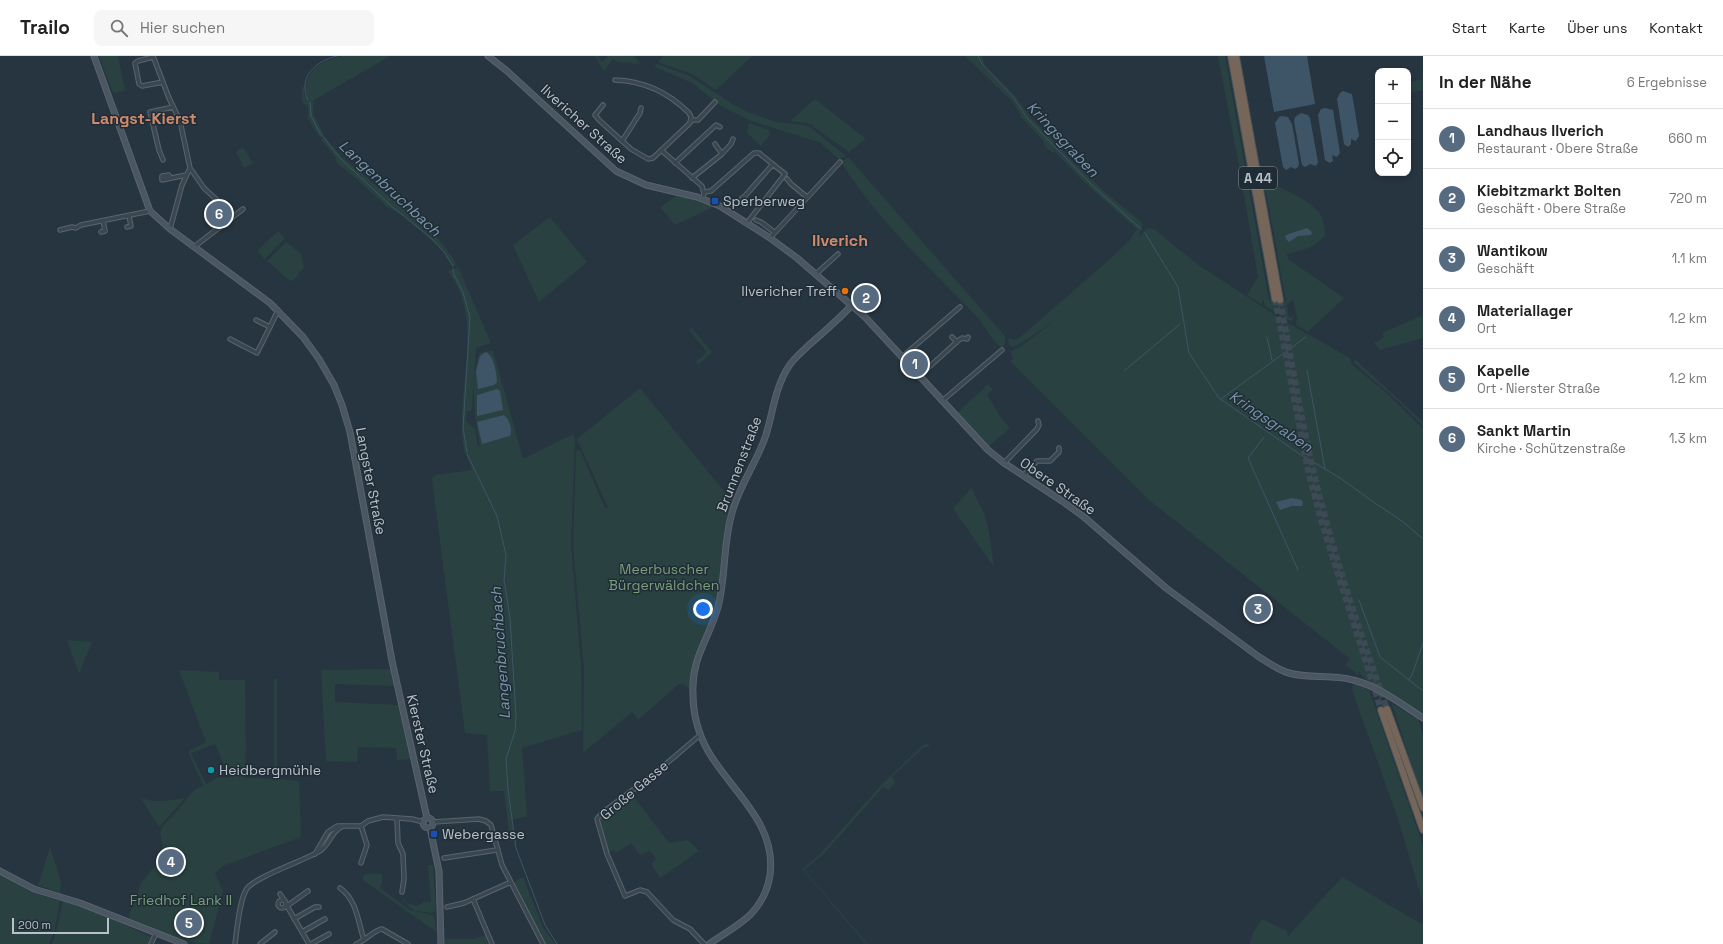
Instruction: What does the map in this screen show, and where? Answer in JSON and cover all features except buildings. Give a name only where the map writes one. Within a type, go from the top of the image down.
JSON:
[{"type":"highway","name":"A 44","points":[[1231,56],[1277,300],[1236,56]]},
{"type":"highway","points":[[1423,808],[1384,709],[1423,830]]},
{"type":"street","name":"Langster Straße","points":[[94,56],[150,211],[170,229],[278,310],[303,337],[319,359],[334,385],[350,432],[395,676]]},
{"type":"street","name":"Ilvericher Straße","points":[[488,56],[507,71],[616,171],[646,186],[702,199],[720,206]]},
{"type":"street","points":[[163,82],[142,86],[139,84],[135,63],[153,57],[180,122],[190,168],[204,188],[233,215]]},
{"type":"street","points":[[603,105],[595,114],[622,141],[639,155],[648,159],[653,158],[688,126],[691,120],[689,113],[682,106],[662,93],[637,83],[615,80]]},
{"type":"street","points":[[691,120],[698,120],[714,102]]},
{"type":"street","points":[[163,160],[159,150],[150,112],[173,107]]},
{"type":"street","points":[[622,141],[640,113],[641,108]]},
{"type":"street","points":[[675,163],[716,125],[720,127]]},
{"type":"street","points":[[692,178],[722,154],[732,144],[733,139]]},
{"type":"street","points":[[715,144],[722,154]]},
{"type":"street","points":[[661,150],[702,186],[704,192],[702,199]]},
{"type":"street","points":[[704,192],[711,191],[754,153],[759,153],[785,174],[747,223]]},
{"type":"street","points":[[770,238],[840,162]]},
{"type":"street","points":[[742,198],[773,164]]},
{"type":"street","points":[[170,229],[186,175],[190,168]]},
{"type":"street","points":[[170,178],[186,175]]},
{"type":"street","points":[[787,179],[807,197]]},
{"type":"street","name":"Obere Straße","points":[[720,206],[770,238],[816,274],[852,305],[978,440],[1004,463],[1084,517],[1166,588],[1272,666],[1294,674],[1338,677],[1361,682],[1423,718]]},
{"type":"street","points":[[194,247],[233,215],[244,209]]},
{"type":"street","points":[[60,230],[72,227],[76,228],[81,225],[150,211]]},
{"type":"street","points":[[127,227],[130,226],[129,216]]},
{"type":"street","points":[[756,220],[774,232]]},
{"type":"street","points":[[101,232],[105,231],[103,221]]},
{"type":"street","points":[[816,274],[838,254]]},
{"type":"street","name":"Brunnenstraße","points":[[709,944],[746,919],[758,906],[768,887],[771,868],[767,841],[758,822],[742,797],[715,762],[700,735],[693,706],[694,672],[697,658],[717,610],[722,593],[732,512],[759,454],[779,387],[789,366],[852,305]]},
{"type":"street","points":[[902,357],[960,307]]},
{"type":"street","points":[[230,339],[257,353],[278,310]]},
{"type":"street","points":[[256,320],[270,327]]},
{"type":"street","points":[[952,336],[957,342]]},
{"type":"street","points":[[919,376],[962,338],[968,338]]},
{"type":"street","points":[[942,401],[1002,350]]},
{"type":"street","points":[[1004,463],[1037,429],[1039,425],[1038,421]]},
{"type":"street","points":[[1023,476],[1037,461],[1050,461],[1059,452],[1059,448]]},
{"type":"street","name":"Kierster Straße","points":[[395,676],[425,820]]},
{"type":"street","name":"Große Gasse","points":[[700,735],[653,775],[602,813],[597,819],[607,854],[625,896],[640,890],[647,892],[673,920],[694,932],[704,944]]},
{"type":"street","points":[[235,944],[243,898],[248,886],[266,875],[293,865],[315,854],[326,846],[335,832],[343,826],[361,826],[368,821],[383,817],[397,819],[431,819],[433,822],[479,819],[486,821],[491,825],[494,831],[497,850],[502,865],[543,944]]},
{"type":"street","points":[[397,819],[398,843],[403,854],[404,879],[402,892]]},
{"type":"street","points":[[425,820],[425,828],[430,828]]},
{"type":"street","points":[[433,822],[433,826],[430,828],[439,872],[441,944]]},
{"type":"street","points":[[361,826],[367,845],[361,863]]},
{"type":"street","points":[[444,858],[497,850]]},
{"type":"street","points":[[0,871],[34,889],[80,903],[184,944]]},
{"type":"street","points":[[448,907],[473,899],[511,882]]},
{"type":"street","points":[[340,888],[347,893],[353,902],[364,940]]},
{"type":"street","points":[[286,904],[308,891]]},
{"type":"street","points":[[280,894],[310,944],[330,934]]},
{"type":"street","points":[[473,899],[492,944]]},
{"type":"street","points":[[294,919],[315,907],[319,907]]},
{"type":"street","points":[[302,932],[325,919]]},
{"type":"street","points":[[356,944],[382,929],[408,944]]},
{"type":"street","points":[[260,944],[275,932]]},
{"type":"street","points":[[151,944],[156,933]]},
{"type":"green space","points":[[99,56],[118,56],[125,91],[113,93]]},
{"type":"green space","points":[[342,56],[390,56],[314,100],[313,113],[324,135],[320,138],[308,119],[308,107],[302,102],[302,87],[304,87],[304,94],[310,103],[305,89],[307,81],[313,70],[328,60]]},
{"type":"green space","points":[[595,56],[598,56],[602,62],[608,56],[634,56],[640,64],[618,62],[613,59],[604,71]]},
{"type":"green space","points":[[663,56],[752,56],[716,90],[692,74],[660,63],[659,61]]},
{"type":"green space","points":[[965,56],[978,56],[980,63],[1013,98],[1029,119],[1018,102],[980,61],[979,56],[982,56],[985,65],[1016,97],[1031,118],[1073,162],[1106,193],[1142,223],[1139,237],[1147,228],[1154,229],[1197,264],[1281,319],[1350,358],[1351,363],[1354,366],[1390,396],[1423,429],[1423,717],[1378,689],[1363,677],[1359,671],[1358,675],[1356,674],[1345,665],[1350,659],[1149,500],[1010,361],[1013,359],[1010,351],[1019,348],[1054,321],[1018,345],[1012,347],[1009,345],[1008,338],[1016,340],[1024,334],[1111,258],[1129,241],[1137,229],[1085,183],[1056,153],[1045,147],[1043,140],[1022,118],[1013,102]]},
{"type":"green space","points":[[1218,56],[1225,56],[1269,300],[1286,301],[1265,187],[1270,187],[1270,182],[1296,195],[1313,206],[1320,213],[1322,219],[1325,235],[1313,246],[1287,254],[1288,259],[1344,298],[1308,332],[1296,325],[1297,318],[1293,300],[1287,305],[1289,318],[1294,316],[1292,322],[1265,306],[1261,291],[1263,302],[1261,304],[1247,295],[1258,277]]},
{"type":"green space","points":[[657,64],[690,76],[734,105],[748,112],[776,122],[810,127],[846,156],[839,159],[819,142],[751,121],[721,106],[692,83],[655,67]]},
{"type":"green space","points":[[1423,79],[1423,90],[1411,92],[1411,81]]},
{"type":"green space","points":[[815,99],[866,139],[849,152],[808,123],[790,121]]},
{"type":"green space","points":[[749,123],[769,130],[770,135],[761,146],[747,133]]},
{"type":"green space","points":[[325,137],[341,156],[436,236],[454,259],[456,265],[452,267],[444,252],[422,231],[400,213],[387,207],[357,179],[339,165],[335,160],[336,158],[321,140]]},
{"type":"green space","points":[[243,147],[253,163],[244,168],[236,152]]},
{"type":"green space","points":[[846,158],[849,158],[1004,335],[1005,342],[1002,348],[995,342],[978,318],[905,243],[871,204],[841,162]]},
{"type":"green space","points":[[676,196],[692,199],[713,207],[675,225],[660,207]]},
{"type":"green space","points":[[550,217],[587,262],[539,302],[513,245]]},
{"type":"green space","points":[[278,231],[285,238],[265,259],[257,251]]},
{"type":"green space","points":[[286,242],[301,254],[304,267],[294,280],[290,281],[267,261]]},
{"type":"green space","points":[[458,267],[491,343],[476,348],[472,407],[471,411],[467,411],[466,421],[475,429],[478,446],[480,446],[474,399],[475,374],[480,353],[493,350],[523,459],[573,434],[575,439],[571,545],[581,664],[582,730],[522,748],[527,816],[512,820],[516,845],[514,845],[514,841],[510,841],[504,791],[490,791],[487,735],[465,733],[432,480],[436,475],[472,470],[466,454],[470,453],[465,453],[464,450],[462,431],[462,412],[467,355],[466,317],[461,294],[448,271]]},
{"type":"green space","points":[[1423,315],[1423,338],[1380,350],[1374,343],[1384,337],[1382,333]]},
{"type":"green space","points":[[692,328],[712,352],[698,365],[696,362],[706,353],[704,348],[689,330]]},
{"type":"green space","points":[[1355,359],[1423,422],[1423,426],[1402,405],[1354,363]]},
{"type":"green space","points":[[988,384],[993,390],[987,394],[1001,418],[1010,428],[988,447],[956,414]]},
{"type":"green space","name":"Meerbuscher Bürgerwäldchen","points":[[640,388],[732,501],[728,515],[720,591],[714,613],[695,658],[691,690],[685,685],[679,684],[638,720],[632,712],[583,753],[584,669],[573,546],[576,451],[580,450],[605,508],[608,508],[577,439]]},
{"type":"green space","points":[[971,488],[983,511],[988,526],[994,567],[953,509]]},
{"type":"green space","points":[[67,640],[92,642],[79,674]]},
{"type":"green space","points":[[392,669],[395,686],[335,684],[335,702],[399,705],[411,759],[397,760],[396,748],[358,747],[357,762],[326,761],[321,670]]},
{"type":"green space","name":"Friedhof Lank II","points":[[179,670],[219,672],[219,680],[245,680],[246,753],[244,778],[274,779],[274,679],[277,679],[277,779],[299,781],[301,837],[223,866],[215,873],[223,891],[209,944],[189,942],[179,939],[130,919],[129,915],[141,883],[164,855],[160,832],[163,826],[194,790],[204,785],[189,754],[189,751],[206,742]],"holes":[[[215,744],[230,778],[219,777],[206,784],[191,753]]]},
{"type":"green space","points":[[1355,684],[1369,690],[1419,834],[1423,847],[1423,903],[1398,819],[1353,693],[1352,687]]},
{"type":"green space","points":[[1392,704],[1418,719],[1423,735],[1423,799]]},
{"type":"green space","points":[[927,744],[929,747],[924,747],[892,777],[895,783],[888,790],[883,787],[824,854],[804,870],[868,944],[866,944],[802,869],[818,856],[882,784],[923,745]]},
{"type":"green space","points":[[631,793],[669,843],[688,840],[699,851],[660,878],[651,864],[656,859],[650,851],[640,855],[631,843],[616,853],[614,850],[608,853],[599,820],[602,814]]},
{"type":"green space","points":[[140,797],[156,801],[185,798],[159,827]]},
{"type":"green space","points":[[50,847],[61,881],[60,893],[38,885]]},
{"type":"green space","points":[[428,865],[433,865],[436,907],[434,912],[431,913],[413,910],[402,900],[404,898],[406,903],[417,906],[424,902],[431,902]]},
{"type":"green space","points":[[382,874],[382,884],[380,888],[410,910],[433,915],[438,933],[363,880],[363,875]]},
{"type":"green space","points":[[0,875],[32,892],[60,901],[54,932],[49,944],[0,944]]},
{"type":"green space","points":[[523,877],[543,927],[555,944],[544,944],[514,882]]},
{"type":"green space","points":[[1342,877],[1423,925],[1423,944],[1250,944],[1252,934],[1262,919],[1287,931],[1288,936]]},
{"type":"green space","points":[[63,901],[95,911],[153,938],[150,944],[52,944]]},
{"type":"green space","points":[[485,935],[488,944],[445,944],[445,939],[474,939]]},
{"type":"water","points":[[1264,56],[1307,56],[1315,104],[1274,112]]},
{"type":"water","points":[[1343,91],[1352,94],[1359,136],[1356,141],[1351,139],[1351,144],[1348,147],[1344,144],[1337,99]]},
{"type":"water","points":[[1325,108],[1333,110],[1340,153],[1337,157],[1332,155],[1333,161],[1330,163],[1325,160],[1318,115],[1321,109]]},
{"type":"water","points":[[1301,113],[1308,115],[1310,118],[1318,162],[1316,166],[1310,164],[1305,167],[1302,165],[1294,121],[1295,117]]},
{"type":"water","points":[[1279,117],[1288,117],[1292,124],[1299,164],[1295,169],[1291,167],[1286,170],[1283,167],[1275,123]]},
{"type":"water","points":[[1307,228],[1312,232],[1311,235],[1298,236],[1289,242],[1286,239],[1285,236]]},
{"type":"water","points":[[486,352],[493,361],[496,370],[497,382],[494,385],[478,389],[476,372],[480,356]]},
{"type":"water","points":[[497,389],[500,391],[503,410],[477,416],[477,395]]},
{"type":"water","points":[[504,415],[510,425],[510,436],[482,444],[477,422]]},
{"type":"water","points":[[1292,498],[1302,500],[1302,506],[1292,506],[1280,510],[1276,502]]},
{"type":"waterway","name":"Langenbruchbach","points":[[308,100],[305,92],[305,84],[310,71],[329,58],[337,56]]},
{"type":"waterway","name":"Kringsgraben","points":[[978,56],[982,64],[1014,98],[1028,119],[1092,185],[1141,229]]},
{"type":"waterway","name":"Langenbruchbach","points":[[310,102],[311,116],[320,133],[340,158],[389,204],[432,239],[444,252],[453,266]]},
{"type":"waterway","name":"Kringsgraben","points":[[1145,233],[1178,287],[1189,353],[1219,398],[1298,453],[1340,478],[1402,521],[1423,539]]},
{"type":"waterway","name":"Langenbruchbach","points":[[453,269],[454,275],[463,292],[470,317],[463,428],[467,452]]},
{"type":"waterway","points":[[1124,371],[1180,324]]},
{"type":"waterway","points":[[1267,337],[1272,360]]},
{"type":"waterway","points":[[1221,399],[1306,337]]},
{"type":"waterway","points":[[1307,370],[1325,469]]},
{"type":"waterway","points":[[1264,437],[1248,458],[1298,570]]},
{"type":"waterway","name":"Langenbruchbach","points":[[467,454],[497,516],[506,555],[504,580],[510,618],[516,716],[515,731],[506,759],[508,790],[516,848],[545,925],[557,944]]},
{"type":"waterway","points":[[1359,600],[1380,657],[1423,691]]},
{"type":"waterway","points":[[1409,680],[1423,643]]},
{"type":"tunnel","points":[[1275,299],[1308,471],[1322,524],[1381,710]]},
{"type":"tunnel","points":[[1280,300],[1304,427],[1321,500],[1347,590],[1387,709]]},
{"type":"place","name":"Sperberweg","points":[[715,201]]},
{"type":"place","name":"Sankt Martin","points":[[219,214]]},
{"type":"place","name":"Ilvericher Treff","points":[[845,291]]},
{"type":"place","name":"Kiebitzmarkt Bolten","points":[[866,298]]},
{"type":"place","name":"Landhaus Ilverich","points":[[915,364]]},
{"type":"place","name":"Wantikow","points":[[1258,609]]},
{"type":"place","name":"Heidbergmühle","points":[[211,770]]},
{"type":"place","name":"Webergasse","points":[[434,834]]},
{"type":"place","name":"Materiallager","points":[[171,862]]},
{"type":"place","name":"Kapelle","points":[[189,923]]},
{"type":"district","name":"Langst-Kierst","points":[[144,118]]},
{"type":"district","name":"Ilverich","points":[[840,240]]}]
